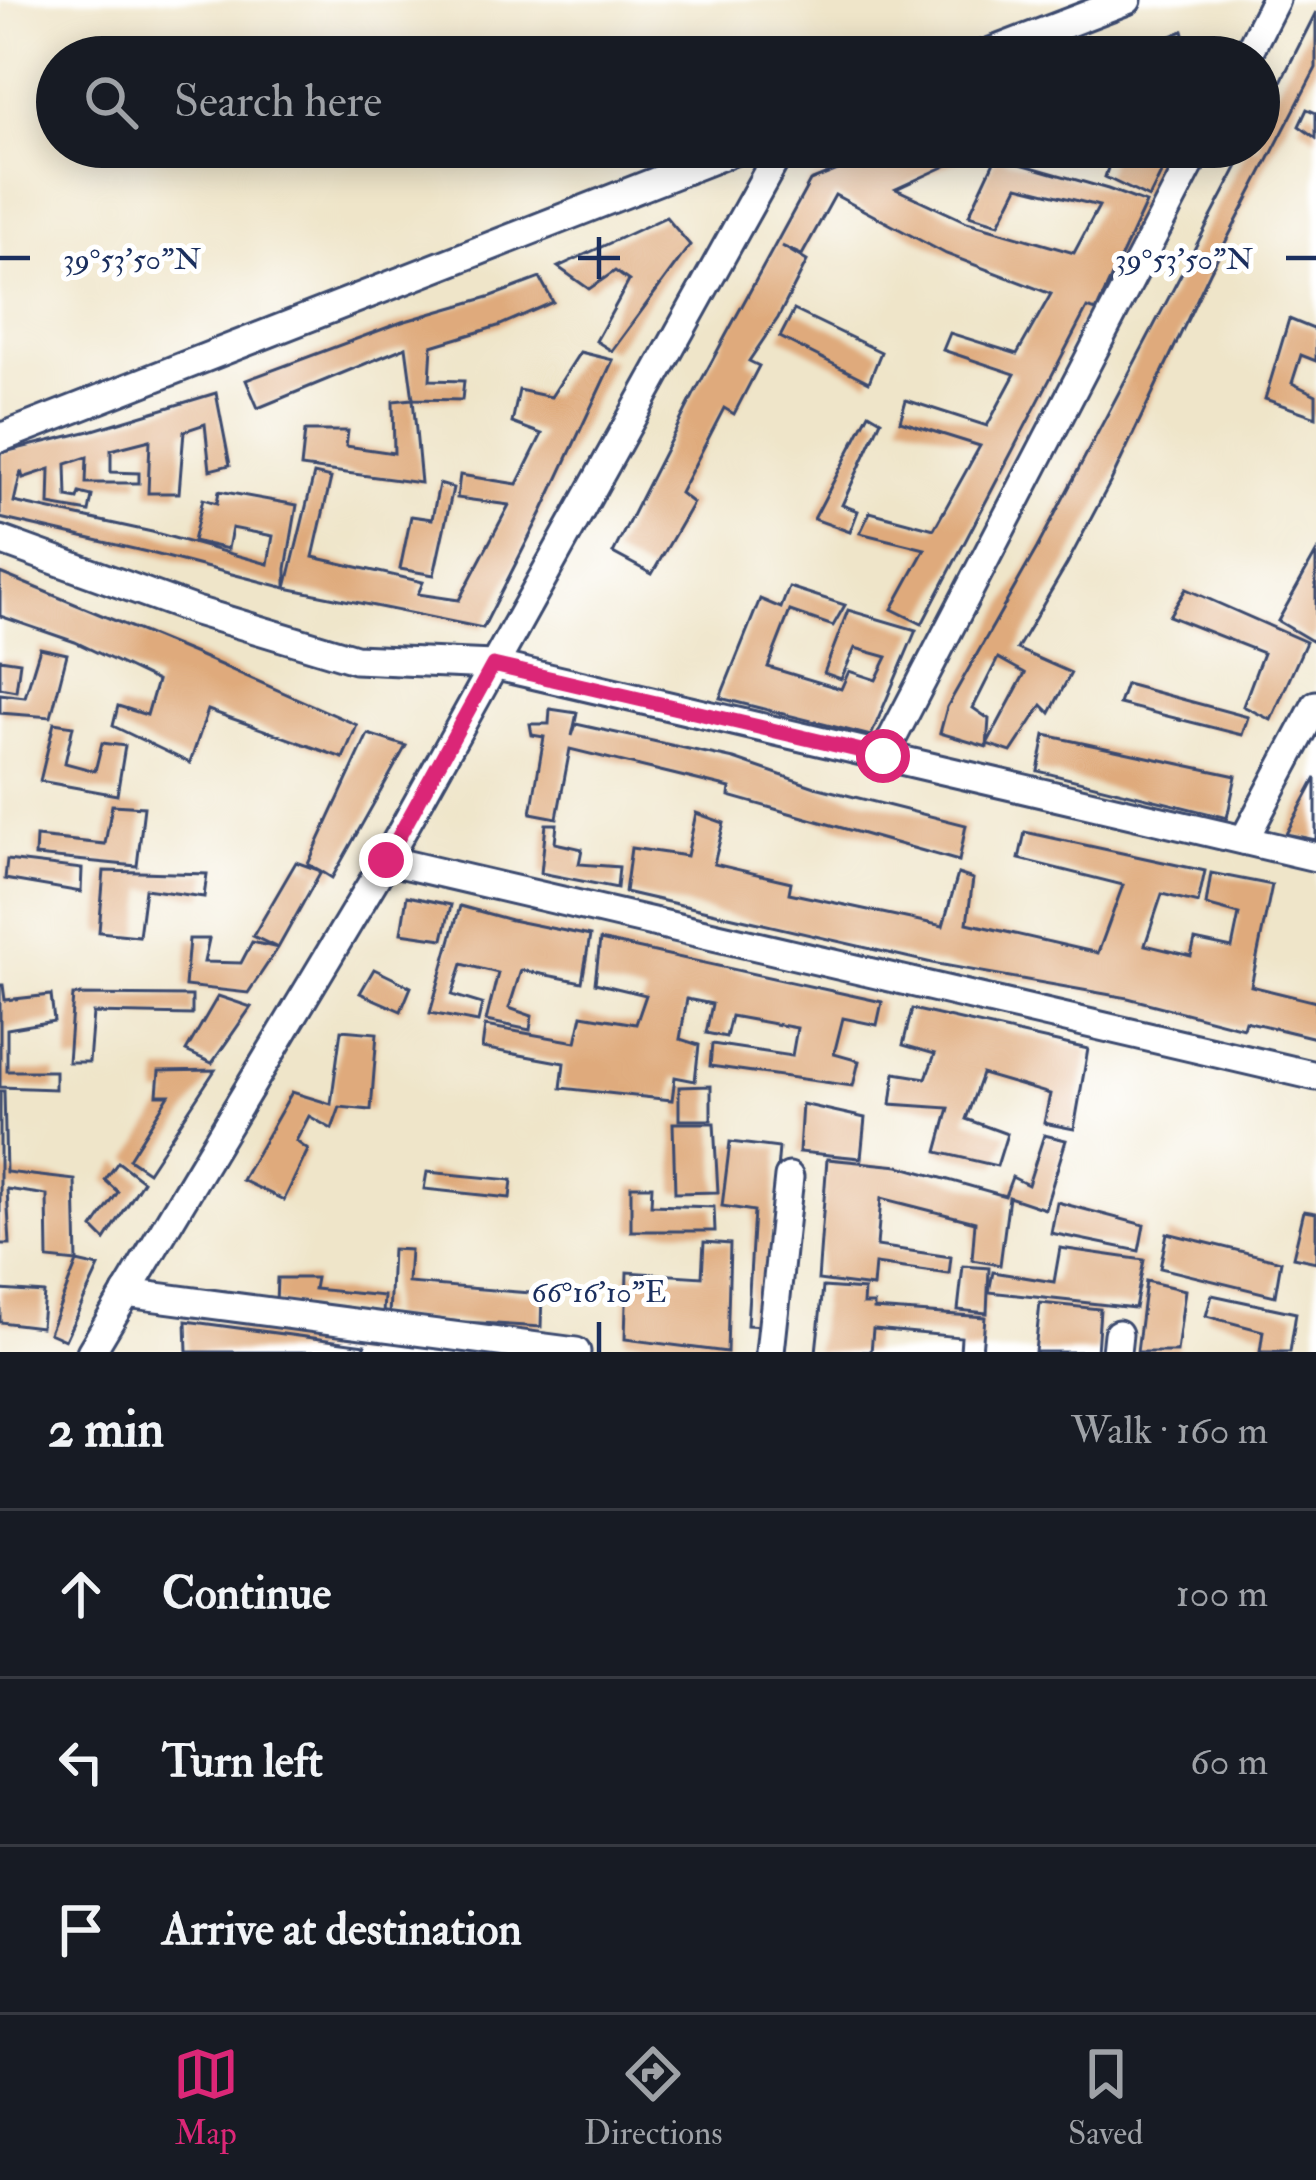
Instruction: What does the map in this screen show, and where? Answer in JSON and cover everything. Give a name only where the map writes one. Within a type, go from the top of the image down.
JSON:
[{"type":"street","points":[[1033,36],[1126,0]]},
{"type":"street","points":[[1257,36],[1275,0]]},
{"type":"street","points":[[0,438],[691,168]]},
{"type":"street","points":[[91,1352],[386,860],[770,168]]},
{"type":"street","points":[[883,756],[1188,168]]},
{"type":"street","points":[[0,540],[196,611],[355,659],[493,665],[1316,857]]},
{"type":"street","points":[[1244,840],[1316,705]]},
{"type":"street","points":[[386,860],[1316,1076]]},
{"type":"street","points":[[770,1352],[790,1177]]},
{"type":"street","points":[[126,1293],[576,1352]]},
{"type":"building","points":[[1316,12],[1316,68],[1280,137],[1280,83]]},
{"type":"building","points":[[1307,109],[1316,113],[1316,138],[1299,126]]},
{"type":"building","points":[[842,168],[942,168],[896,189],[967,222],[1074,253],[1099,206],[1018,186],[999,224],[969,215],[991,168],[1034,168],[1146,203],[1096,311],[1087,308],[922,624],[892,609],[925,549],[860,533],[870,512],[934,529],[980,446],[900,421],[906,400],[987,426],[1015,374],[943,350],[950,333],[1017,354],[1051,294],[946,254],[835,195],[802,255],[782,246],[807,261],[749,361],[759,366],[734,414],[724,408],[680,493],[693,503],[652,574],[613,553],[810,181]]},
{"type":"building","points":[[1108,168],[1164,168],[1149,198],[1105,177]]},
{"type":"building","points":[[1237,168],[1264,168],[1111,481],[1017,649],[1071,673],[1050,713],[1042,705],[1011,752],[940,733],[947,707],[1037,548]],"holes":[[[998,658],[1025,673],[987,744],[989,719],[973,708]]]},
{"type":"building","points":[[666,217],[690,245],[612,351],[596,341],[629,281],[615,271],[589,289],[558,267]]},
{"type":"building","points":[[540,278],[553,302],[498,326],[432,346],[430,380],[464,381],[462,400],[413,399],[406,347],[258,408],[246,380],[402,322]]},
{"type":"building","points":[[794,310],[881,352],[869,382],[780,337]]},
{"type":"building","points":[[1289,319],[1316,330],[1316,361],[1301,355],[1292,383],[1316,395],[1316,417],[1265,399]]},
{"type":"building","points":[[580,352],[613,360],[483,628],[286,588],[314,474],[331,478],[313,557],[423,582],[418,594],[459,600],[509,505],[457,498],[460,475],[517,484],[542,434],[512,423],[519,390],[551,397]]},
{"type":"building","points":[[216,393],[230,465],[210,470],[205,424],[184,431],[179,493],[148,493],[150,440],[111,450],[111,472],[139,473],[139,483],[86,483],[87,457],[66,464],[67,497],[92,496],[89,512],[49,505],[50,469],[23,478],[21,471],[14,502],[268,564],[273,536],[232,528],[228,549],[193,541],[203,499],[217,503],[219,491],[297,505],[286,588],[0,518],[0,453]]},
{"type":"building","points":[[413,399],[421,483],[301,467],[305,431],[348,431],[346,446],[394,453],[393,401]]},
{"type":"building","points":[[869,413],[881,420],[842,505],[858,511],[850,532],[814,519]]},
{"type":"building","points":[[439,484],[453,488],[434,575],[400,569],[411,516],[432,519]]},
{"type":"building","points":[[1316,553],[1316,635],[1312,641],[1278,621]]},
{"type":"building","points":[[0,573],[357,725],[343,758],[208,710],[190,763],[113,726],[118,706],[147,715],[157,681],[75,642],[0,616]]},
{"type":"building","points":[[789,587],[845,605],[833,626],[790,611],[768,667],[841,689],[849,671],[876,680],[887,657],[855,648],[841,679],[824,673],[848,610],[916,630],[871,736],[720,698],[760,599],[781,608]]},
{"type":"building","points":[[1186,589],[1306,642],[1271,720],[1243,706],[1263,653],[1169,616]]},
{"type":"building","points":[[40,648],[67,654],[51,717],[0,713],[0,694],[25,697]]},
{"type":"building","points":[[0,659],[20,662],[16,691],[0,688]]},
{"type":"building","points":[[1126,684],[1248,717],[1242,735],[1119,704]]},
{"type":"building","points":[[550,709],[577,713],[572,736],[576,724],[734,759],[815,787],[966,825],[959,861],[729,796],[730,788],[570,749],[557,818],[531,813],[544,737],[532,735],[530,724],[549,724]]},
{"type":"building","points":[[54,723],[73,726],[65,763],[95,771],[102,743],[125,746],[117,795],[40,781]]},
{"type":"building","points":[[368,734],[406,746],[332,878],[308,864]]},
{"type":"building","points":[[1045,735],[1236,776],[1227,818],[1038,771]]},
{"type":"building","points":[[1316,778],[1316,840],[1286,834]]},
{"type":"building","points":[[112,805],[144,807],[137,866],[35,856],[36,837],[105,844]]},
{"type":"building","points":[[696,813],[724,823],[714,864],[791,882],[789,893],[943,926],[958,874],[973,879],[967,923],[1098,953],[1123,885],[1019,859],[1025,832],[1205,871],[1198,903],[1162,894],[1145,945],[1191,956],[1195,940],[1232,948],[1239,914],[1206,905],[1211,873],[1272,885],[1251,986],[1316,1002],[1316,1038],[1245,1021],[1243,1028],[1128,998],[932,963],[625,892],[631,848],[687,856]]},
{"type":"building","points":[[546,824],[557,824],[555,843],[582,849],[579,864],[619,867],[617,888],[541,873]]},
{"type":"building","points":[[7,860],[82,869],[81,892],[5,879]]},
{"type":"building","points":[[296,862],[321,871],[278,948],[253,936]]},
{"type":"building","points":[[104,871],[207,874],[204,897],[145,889],[139,936],[99,932]]},
{"type":"building","points":[[407,896],[451,905],[443,939],[401,933]]},
{"type":"building","points":[[460,906],[590,936],[582,982],[521,970],[509,1008],[532,1016],[530,1030],[486,1021],[498,973],[462,964],[452,995],[482,1004],[478,1022],[430,1013]]},
{"type":"building","points":[[189,939],[209,939],[204,962],[241,963],[252,942],[278,948],[248,993],[185,986]]},
{"type":"building","points":[[600,940],[882,1002],[877,1025],[843,1018],[834,1054],[859,1061],[853,1086],[710,1066],[712,1044],[792,1056],[797,1028],[731,1016],[726,1037],[706,1033],[712,1004],[687,999],[680,1039],[699,1045],[695,1081],[675,1077],[672,1100],[561,1088],[564,1063],[482,1048],[485,1026],[576,1042],[582,1015],[636,1024],[646,995],[595,983]]},
{"type":"building","points":[[374,969],[411,987],[401,1011],[360,993]]},
{"type":"building","points":[[0,985],[5,1000],[51,995],[54,1021],[7,1029],[7,1071],[55,1071],[55,1089],[0,1087]]},
{"type":"building","points":[[73,995],[192,996],[192,1015],[93,1013],[89,1062],[68,1062]]},
{"type":"building","points":[[218,996],[251,1007],[212,1063],[186,1051]]},
{"type":"building","points":[[912,1009],[1088,1049],[1074,1129],[1044,1123],[1050,1094],[982,1074],[966,1119],[1007,1134],[997,1166],[937,1152],[949,1108],[891,1104],[895,1073],[926,1078],[935,1054],[903,1045]]},
{"type":"building","points":[[341,1030],[377,1033],[371,1110],[340,1107],[332,1129],[309,1116],[296,1141],[308,1150],[284,1200],[242,1180],[292,1092],[331,1104]]},
{"type":"building","points":[[215,1070],[148,1172],[129,1159],[169,1095],[157,1095],[159,1071]]},
{"type":"building","points":[[711,1086],[711,1120],[679,1120],[679,1087]]},
{"type":"building","points":[[0,1091],[4,1091],[6,1172],[75,1180],[77,1262],[48,1259],[47,1195],[7,1189],[10,1244],[0,1244]]},
{"type":"building","points":[[802,1104],[865,1118],[861,1158],[799,1152]]},
{"type":"building","points":[[673,1123],[714,1123],[718,1192],[675,1193]]},
{"type":"building","points":[[1044,1135],[1066,1140],[1045,1209],[1009,1197],[1000,1265],[972,1260],[975,1222],[881,1198],[877,1246],[951,1257],[949,1274],[875,1264],[873,1287],[818,1280],[827,1159],[899,1166],[1005,1196],[1012,1177],[1028,1185]]},
{"type":"building","points":[[730,1142],[779,1148],[763,1326],[747,1325],[754,1211],[722,1206]]},
{"type":"building","points":[[118,1162],[143,1181],[105,1240],[93,1228],[118,1192],[105,1180]]},
{"type":"building","points":[[427,1172],[512,1180],[510,1198],[424,1189]]},
{"type":"building","points":[[631,1186],[652,1186],[651,1205],[714,1207],[715,1231],[631,1231]]},
{"type":"building","points":[[1057,1202],[1144,1225],[1139,1251],[1051,1233]]},
{"type":"building","points":[[1304,1211],[1316,1213],[1316,1262],[1293,1257]]},
{"type":"building","points":[[1167,1233],[1281,1261],[1275,1296],[1160,1268]]},
{"type":"building","points":[[704,1242],[730,1244],[727,1352],[625,1339],[627,1272],[702,1277]]},
{"type":"building","points":[[1060,1248],[1144,1260],[1135,1308],[989,1292],[993,1272],[1054,1282]]},
{"type":"building","points":[[392,1249],[410,1250],[408,1283],[542,1294],[541,1327],[389,1317]]},
{"type":"building","points":[[77,1262],[99,1267],[65,1340],[49,1333]]},
{"type":"building","points":[[963,1266],[989,1268],[987,1313],[958,1310]]},
{"type":"building","points":[[277,1278],[316,1278],[314,1289],[384,1296],[383,1313],[276,1303]]},
{"type":"building","points":[[1146,1281],[1185,1290],[1177,1352],[1137,1352]]},
{"type":"building","points":[[823,1287],[864,1290],[863,1304],[874,1304],[874,1309],[985,1317],[982,1352],[960,1352],[961,1337],[873,1329],[871,1352],[816,1352]]},
{"type":"building","points":[[0,1290],[44,1293],[41,1327],[0,1322]]},
{"type":"building","points":[[1212,1295],[1296,1313],[1290,1352],[1260,1352],[1263,1331],[1206,1316]]},
{"type":"building","points":[[1040,1303],[1100,1309],[1097,1352],[1035,1352]]},
{"type":"building","points":[[186,1321],[365,1345],[364,1352],[187,1352]]},
{"type":"route","points":[[386,860],[493,665],[883,756]]}]
